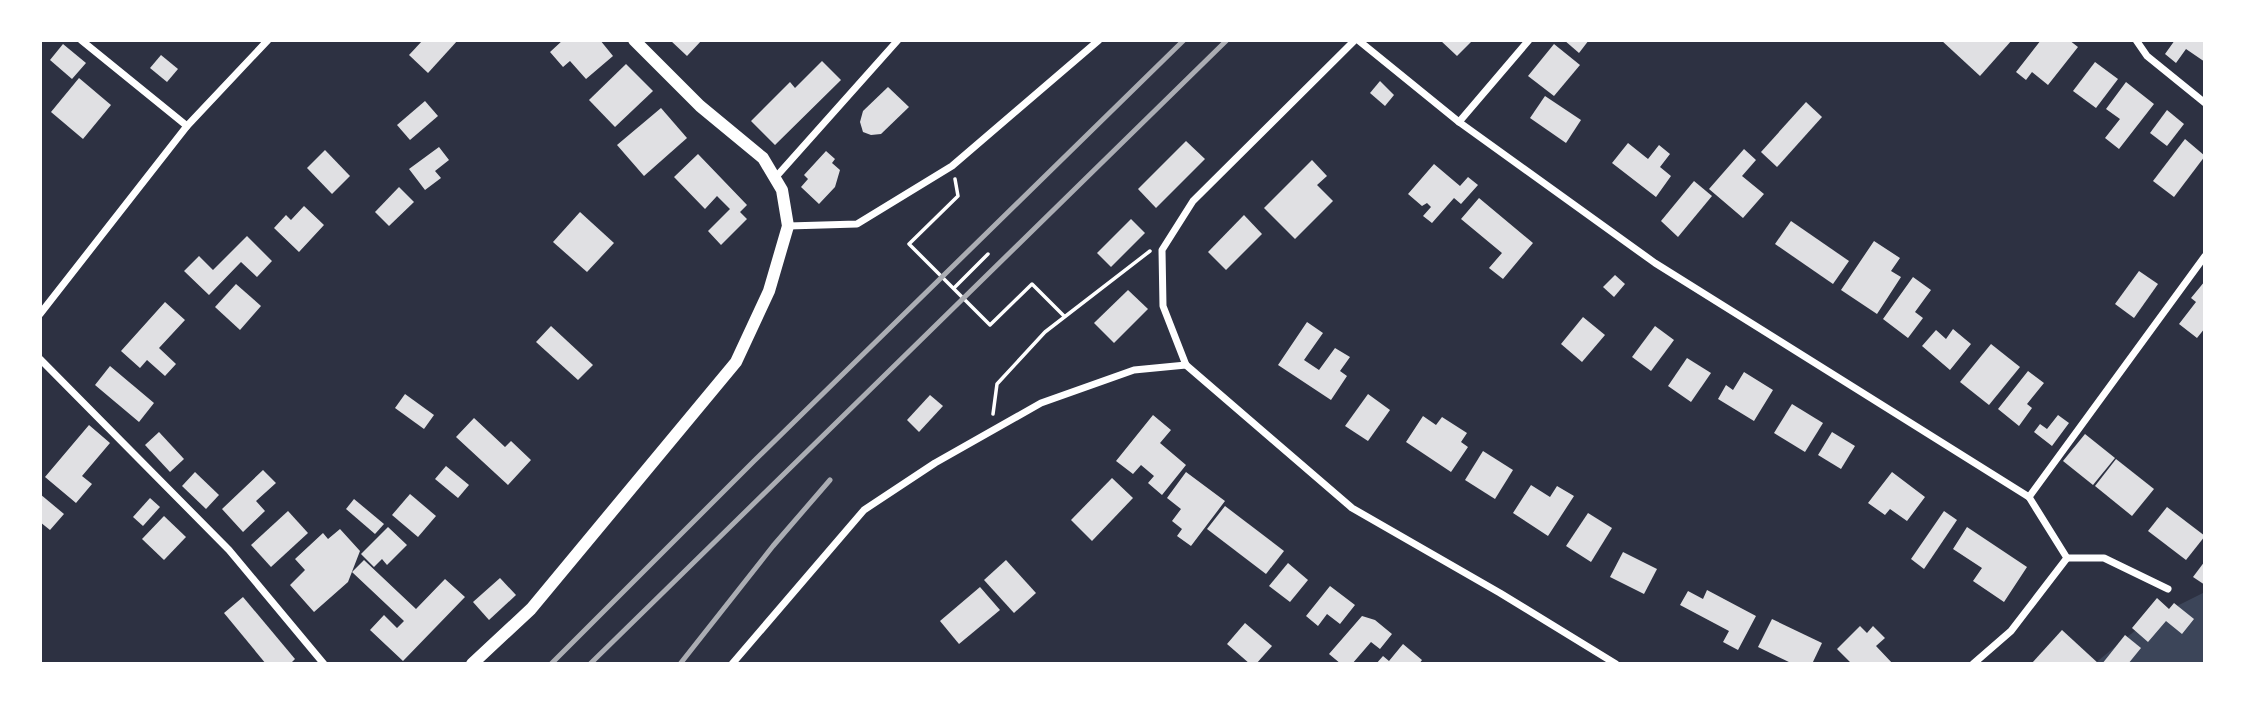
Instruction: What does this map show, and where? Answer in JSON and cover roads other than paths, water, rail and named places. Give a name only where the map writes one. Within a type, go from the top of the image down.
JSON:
[{"type":"street","points":[[81,40],[187,126]]},
{"type":"street","points":[[40,314],[187,126],[268,40]]},
{"type":"street","points":[[472,664],[531,609],[736,362],[769,291],[788,226],[782,190],[763,158],[700,106],[634,40]]},
{"type":"street","points":[[775,178],[898,40]]},
{"type":"street","points":[[788,226],[857,224],[952,166],[1099,40]]},
{"type":"street","points":[[1616,664],[1500,593],[1352,508],[1186,365],[1163,306],[1162,250],[1193,201],[1357,40],[1459,122],[1655,263],[2029,497],[2067,558]]},
{"type":"street","points":[[1459,122],[1529,40]]},
{"type":"street","points":[[2136,40],[2147,56],[2205,103]]},
{"type":"street","points":[[2029,497],[2205,256]]},
{"type":"street","points":[[40,359],[229,550],[324,664]]},
{"type":"street","points":[[732,664],[864,510],[935,463],[1041,403],[1134,370],[1186,365]]},
{"type":"street","points":[[2067,558],[2104,558],[2168,589]]},
{"type":"street","points":[[1973,664],[2011,631],[2067,558]]},
{"type":"railway","points":[[551,664],[1184,40]]},
{"type":"railway","points":[[590,664],[1227,40]]},
{"type":"railway","points":[[680,664],[773,546],[830,480]]}]
